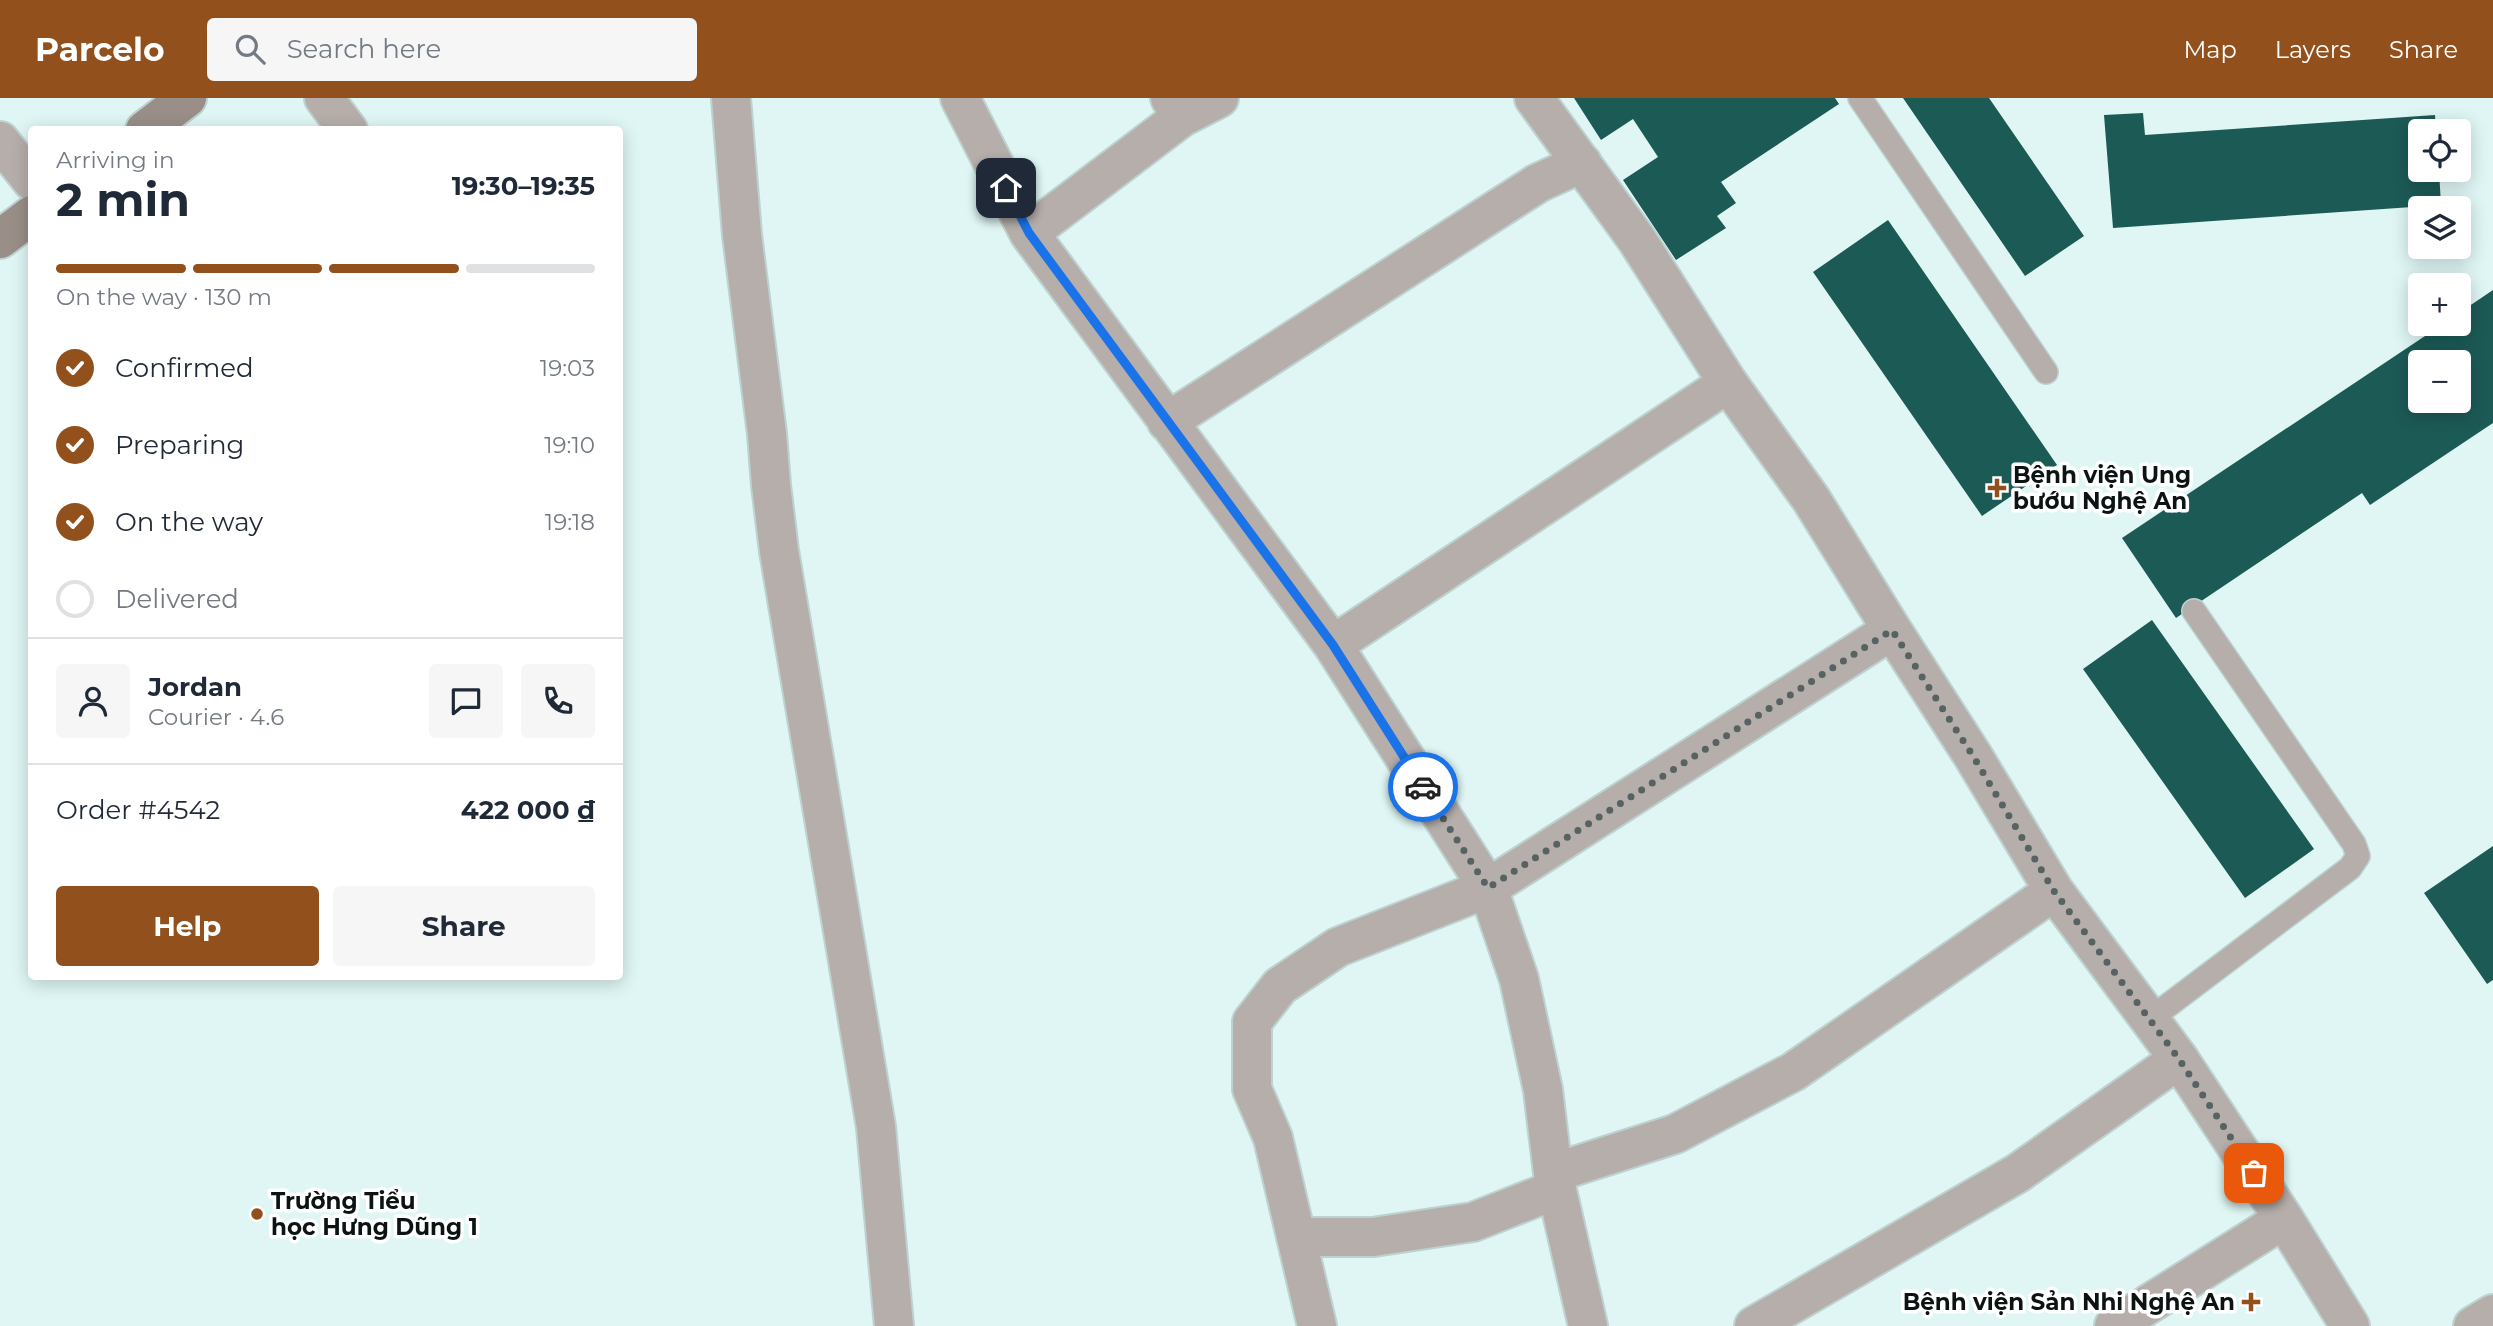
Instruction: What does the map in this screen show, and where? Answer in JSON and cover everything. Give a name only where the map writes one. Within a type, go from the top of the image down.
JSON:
[{"type":"main road","points":[[150,126],[187,98]]},
{"type":"main road","points":[[0,239],[28,218]]},
{"type":"street","points":[[324,98],[345,126]]},
{"type":"street","points":[[731,98],[742,234],[779,551],[876,1127],[894,1326]]},
{"type":"street","points":[[960,98],[1029,233],[1333,645],[1488,888],[1519,979],[1543,1090],[1555,1181],[1588,1326]]},
{"type":"street","points":[[1029,233],[1176,107],[1219,98]]},
{"type":"street","points":[[1534,98],[1637,240],[1728,383],[1811,499],[1973,756],[2054,891],[2179,1059],[2284,1219],[2350,1326]]},
{"type":"street","points":[[0,141],[28,176]]},
{"type":"street","points":[[1167,422],[1538,183],[1581,163]]},
{"type":"street","points":[[1333,645],[1728,383]]},
{"type":"street","points":[[1317,1326],[1273,1138],[1252,1089],[1252,1022],[1280,986],[1338,947],[1488,888],[1892,630]]},
{"type":"street","points":[[1296,1237],[1373,1237],[1473,1222],[1555,1181],[1675,1134],[1793,1072],[2054,891]]},
{"type":"street","points":[[1754,1326],[2018,1173],[2179,1059]]},
{"type":"street","points":[[2114,1326],[2284,1219]]},
{"type":"street","points":[[2473,1326],[2493,1314]]},
{"type":"lane","points":[[1860,98],[2046,372]]},
{"type":"lane","points":[[2150,1019],[2350,868],[2358,856],[2354,844],[2194,611]]},
{"type":"building","points":[[1574,98],[1835,98],[1839,104],[1721,182],[1736,203],[1717,216],[1726,228],[1676,260],[1623,180],[1658,157],[1633,119],[1601,140]]},
{"type":"building","points":[[1903,98],[1989,98],[2084,236],[2025,276]]},
{"type":"building","points":[[2143,113],[2145,135],[2435,115],[2435,119],[2408,119],[2408,182],[2440,182],[2440,196],[2408,196],[2408,207],[2113,228],[2104,115]]},
{"type":"building","points":[[1888,220],[2057,465],[1982,516],[1813,272]]},
{"type":"building","points":[[2493,290],[2493,423],[2370,505],[2362,493],[2176,618],[2122,538],[2425,336],[2471,336],[2471,305]]},
{"type":"building","points":[[2152,620],[2314,849],[2245,898],[2083,669]]},
{"type":"building","points":[[2493,846],[2493,980],[2487,984],[2424,893]]},
{"type":"way so far","points":[[1423,787],[1488,888],[1892,630],[1973,756],[2054,891],[2179,1059],[2254,1173]]},
{"type":"place","name":"Bệnh viện Ung bướu Nghệ An","points":[[1997,488]]},
{"type":"place","name":"Trường Tiểu học Hưng Dũng 1","points":[[257,1214]]},
{"type":"place","name":"Bệnh viện Sản Nhi Nghệ An","points":[[2251,1302]]},
{"type":"route","points":[[1006,188],[1029,233],[1333,645],[1423,787]]}]
